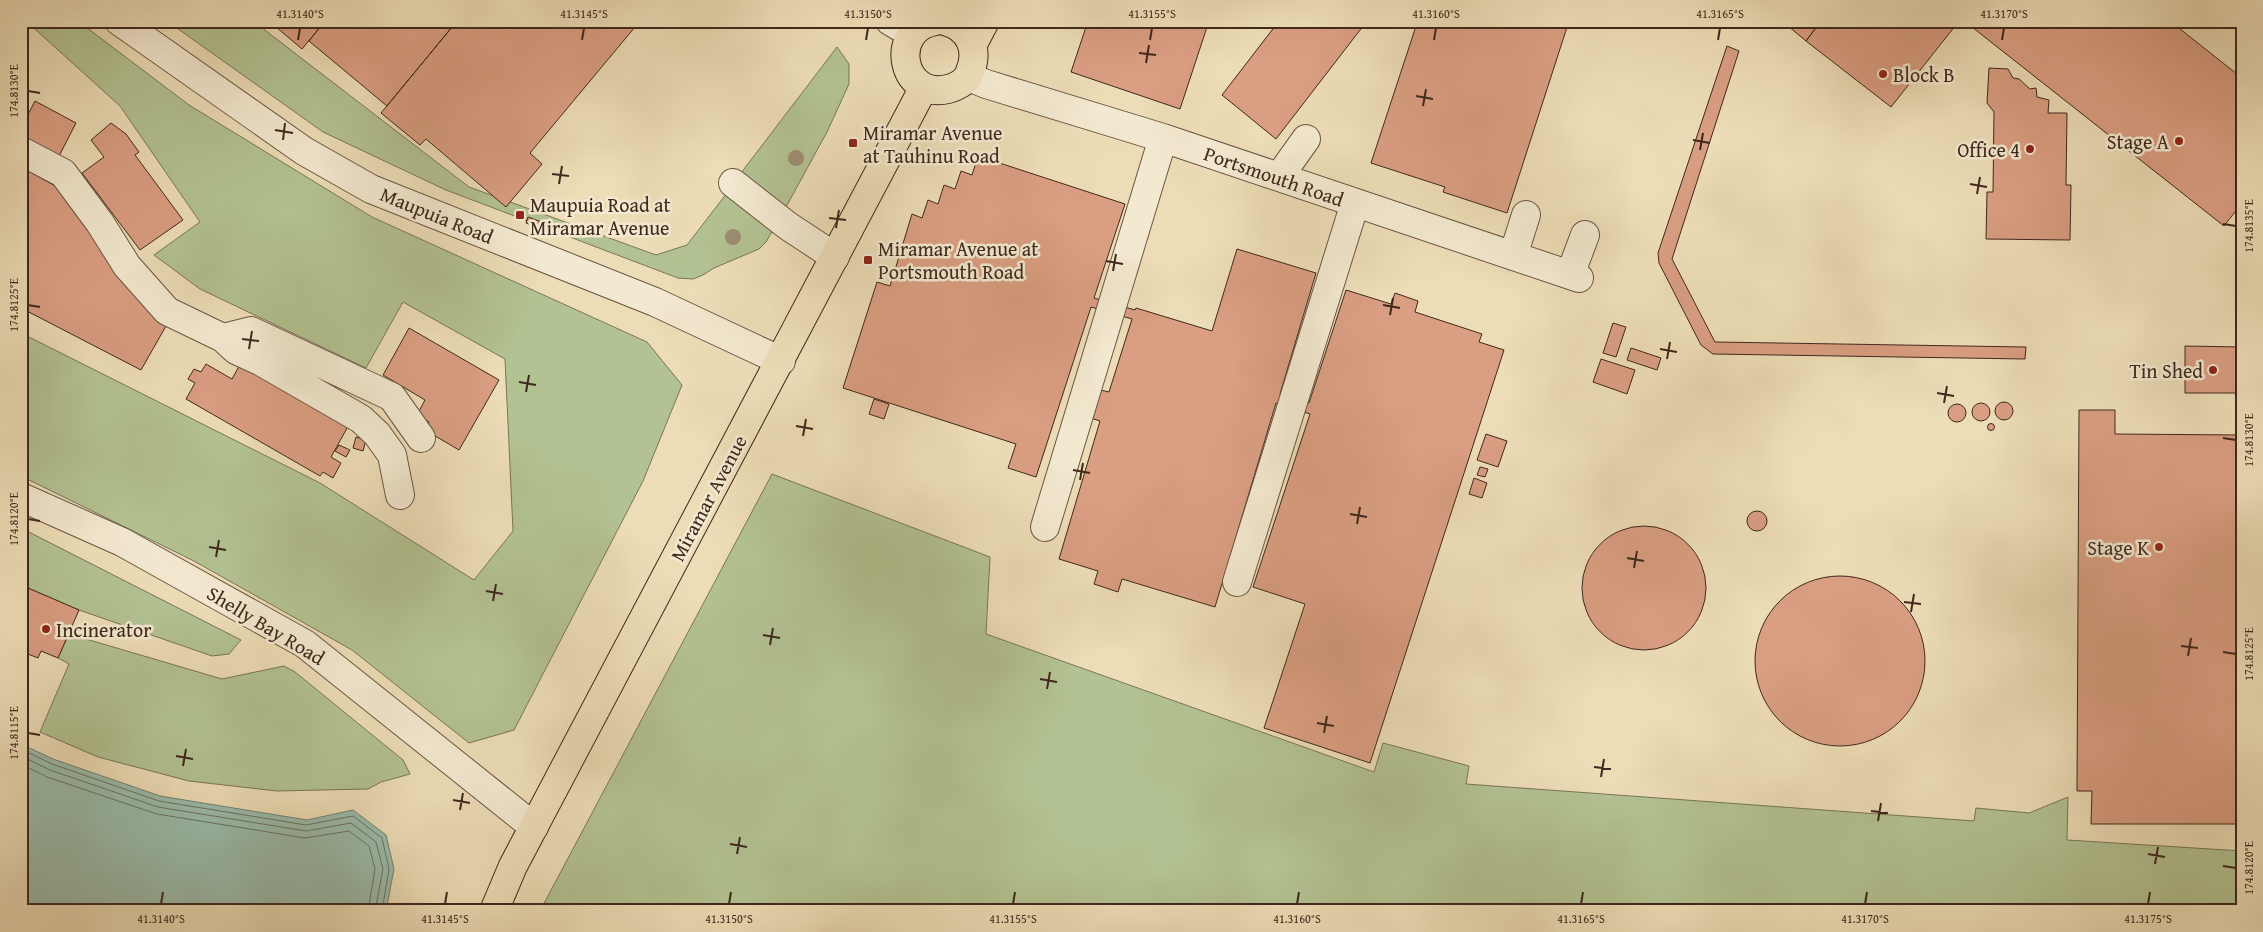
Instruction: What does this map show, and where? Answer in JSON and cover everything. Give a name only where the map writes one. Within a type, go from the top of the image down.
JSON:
[{"type":"main road","points":[[923,24],[955,24],[966,32],[979,32],[969,76],[953,88],[942,91],[924,87],[911,76],[906,65],[905,54],[923,24]]},
{"type":"main road","name":"Miramar Avenue","points":[[494,911],[509,874],[924,87]]},
{"type":"street","name":"Maupuia Road","points":[[119,21],[304,152],[371,189],[655,302],[781,360]]},
{"type":"street","name":"Portsmouth Road","points":[[969,76],[992,86],[1163,138],[1575,277],[1584,235]]},
{"type":"street","points":[[1046,528],[1163,138]]},
{"type":"street","points":[[1279,177],[1306,139]]},
{"type":"street","points":[[21,151],[63,173],[100,223],[128,266],[167,311],[223,338],[236,350],[260,361],[362,419],[377,434],[392,455],[400,495]]},
{"type":"street","points":[[733,184],[788,226],[835,257]]},
{"type":"street","points":[[1237,582],[1355,203]]},
{"type":"street","points":[[1513,256],[1526,215]]},
{"type":"street","points":[[223,338],[251,331],[392,397],[421,438]]},
{"type":"street","name":"Shelly Bay Road","points":[[21,497],[122,542],[305,644],[534,827]]},
{"type":"green space","points":[[26,21],[78,21],[189,105],[372,217],[647,342],[682,385],[643,481],[514,730],[469,743],[352,650],[194,561],[21,476],[21,333],[320,483],[474,580],[513,531],[505,359],[403,302],[366,368],[200,289],[154,255],[200,222],[120,106]]},
{"type":"green space","points":[[167,21],[253,21],[469,187],[656,255],[687,245],[727,193],[773,230],[759,249],[693,279],[678,278],[446,190],[323,132]]},
{"type":"green space","points":[[837,47],[849,64],[849,84],[827,132],[786,207],[741,173]]},
{"type":"green space","points":[[772,474],[990,557],[986,634],[1374,772],[1383,743],[1469,766],[1466,784],[1974,821],[1976,808],[2029,813],[2068,797],[2067,840],[2242,851],[2242,911],[540,911]]},
{"type":"green space","points":[[21,528],[241,640],[229,654],[212,656],[79,610],[21,585]]},
{"type":"green space","points":[[69,634],[222,679],[284,666],[295,672],[403,760],[410,774],[381,782],[368,789],[277,791],[189,781],[98,757],[40,732],[69,664],[58,658]]},
{"type":"water","points":[[21,744],[53,759],[160,796],[307,820],[353,810],[386,835],[394,869],[386,911],[21,911]]},
{"type":"building","points":[[269,21],[325,21],[302,49]]},
{"type":"building","points":[[325,21],[457,21],[387,106],[309,41]]},
{"type":"building","points":[[457,21],[640,21],[530,153],[542,164],[506,207],[426,139],[420,145],[381,113]]},
{"type":"building","points":[[1088,21],[1209,21],[1180,109],[1071,72]]},
{"type":"building","points":[[1279,21],[1367,21],[1276,139],[1222,95]]},
{"type":"building","points":[[1432,21],[1569,21],[1507,213],[1443,192],[1445,187],[1371,163],[1417,23],[1430,28]]},
{"type":"building","points":[[1782,21],[1821,21],[1806,41]]},
{"type":"building","name":"Block B","points":[[1821,21],[1959,21],[1891,107],[1806,41]]},
{"type":"building","name":"Stage A","points":[[1977,21],[2170,21],[2242,78],[2242,203],[2224,226],[1972,27]]},
{"type":"building","points":[[2226,21],[2241,21],[2236,29]]},
{"type":"building","points":[[1727,46],[1739,51],[1672,259],[1715,342],[2026,347],[2025,359],[1713,354],[1701,345],[1659,263],[1658,253]]},
{"type":"building","name":"Office 4","points":[[1989,68],[2008,69],[2013,78],[2019,79],[2030,89],[2036,88],[2037,97],[2049,100],[2048,113],[2067,113],[2066,185],[2071,185],[2070,240],[1986,239],[1987,192],[1993,192],[1994,112],[1987,103]]},
{"type":"building","points":[[35,101],[76,123],[59,156],[21,136],[21,128]]},
{"type":"building","points":[[111,123],[126,134],[139,152],[135,155],[183,220],[140,250],[82,173],[104,157],[91,140]]},
{"type":"building","points":[[978,156],[1125,204],[1094,298],[1135,310],[1136,308],[1212,331],[1237,249],[1316,273],[1280,394],[1309,403],[1346,290],[1391,304],[1395,293],[1418,301],[1415,312],[1482,334],[1479,342],[1504,350],[1370,763],[1264,728],[1305,604],[1253,587],[1310,414],[1276,403],[1215,607],[1122,579],[1118,592],[1094,584],[1098,571],[1059,559],[1100,421],[1087,417],[1096,389],[1109,392],[1132,319],[1091,307],[1036,477],[1008,468],[1016,444],[843,388],[877,282],[890,286],[912,214],[922,218],[928,200],[938,204],[944,185],[955,189],[961,171],[972,175]]},
{"type":"building","points":[[21,167],[59,188],[166,326],[141,370],[21,308]]},
{"type":"building","points":[[528,217],[547,224],[545,230],[526,223]]},
{"type":"building","points":[[1613,323],[1626,327],[1616,357],[1603,353]]},
{"type":"building","points":[[409,328],[499,380],[459,450],[425,430],[429,422],[417,415],[425,400],[383,375]]},
{"type":"building","name":"Tin Shed","points":[[2185,346],[2242,347],[2242,393],[2185,393]]},
{"type":"building","points":[[1631,348],[1661,358],[1657,370],[1627,360]]},
{"type":"building","points":[[243,359],[351,421],[331,457],[341,463],[333,478],[323,472],[320,476],[186,399],[195,383],[188,379],[194,369],[201,372],[206,364],[232,379]]},
{"type":"building","points":[[1601,359],[1635,370],[1627,394],[1593,382]]},
{"type":"building","points":[[874,399],[889,404],[884,419],[869,414]]},
{"type":"building","points":[[2004,402],[2010,405],[2013,411],[2010,417],[2004,420],[1998,417],[1995,411],[1998,405]]},
{"type":"building","points":[[1981,403],[1987,406],[1990,412],[1987,418],[1981,421],[1975,418],[1972,412],[1975,406]]},
{"type":"building","points":[[1957,404],[1963,407],[1966,413],[1963,419],[1957,422],[1951,419],[1948,413],[1951,407]]},
{"type":"building","name":"Stage K","points":[[2079,410],[2115,410],[2115,434],[2240,435],[2239,660],[2242,660],[2242,765],[2239,765],[2239,824],[2091,824],[2092,791],[2077,791]]},
{"type":"building","points":[[1991,423],[1995,427],[1991,431],[1987,427]]},
{"type":"building","points":[[1486,434],[1507,441],[1498,467],[1477,460]]},
{"type":"building","points":[[356,437],[366,440],[363,451],[353,448]]},
{"type":"building","points":[[339,445],[350,450],[346,457],[335,451]]},
{"type":"building","points":[[1480,467],[1488,469],[1485,477],[1477,475]]},
{"type":"building","points":[[1474,478],[1487,483],[1482,498],[1469,494]]},
{"type":"building","points":[[1757,511],[1764,514],[1767,521],[1764,528],[1757,531],[1750,528],[1747,521],[1750,514]]},
{"type":"building","points":[[1644,526],[1668,530],[1688,544],[1702,564],[1706,588],[1702,612],[1688,632],[1668,646],[1644,650],[1620,646],[1600,632],[1586,612],[1582,588],[1586,564],[1600,544],[1620,530]]},
{"type":"building","points":[[1832,576],[1848,576],[1873,582],[1894,595],[1906,607],[1919,628],[1925,661],[1919,694],[1906,715],[1894,727],[1873,740],[1848,746],[1832,746],[1807,740],[1786,727],[1774,715],[1761,694],[1755,669],[1755,653],[1761,628],[1774,607],[1786,595],[1807,582]]},
{"type":"building","name":"Incinerator","points":[[21,585],[79,610],[58,658],[41,651],[38,658],[28,654],[21,671]]},
{"type":"place","name":"Block B","points":[[1883,74]]},
{"type":"place","name":"Stage A","points":[[2179,141]]},
{"type":"place","name":"Miramar Avenue at Tauhinu Road","points":[[853,143]]},
{"type":"place","name":"Office 4","points":[[2030,149]]},
{"type":"place","name":"Maupuia Road at Miramar Avenue","points":[[520,215]]},
{"type":"place","name":"Miramar Avenue at Portsmouth Road","points":[[868,260]]},
{"type":"place","name":"Tin Shed","points":[[2213,370]]},
{"type":"place","name":"Stage K","points":[[2159,547]]},
{"type":"place","name":"Incinerator","points":[[46,629]]}]
